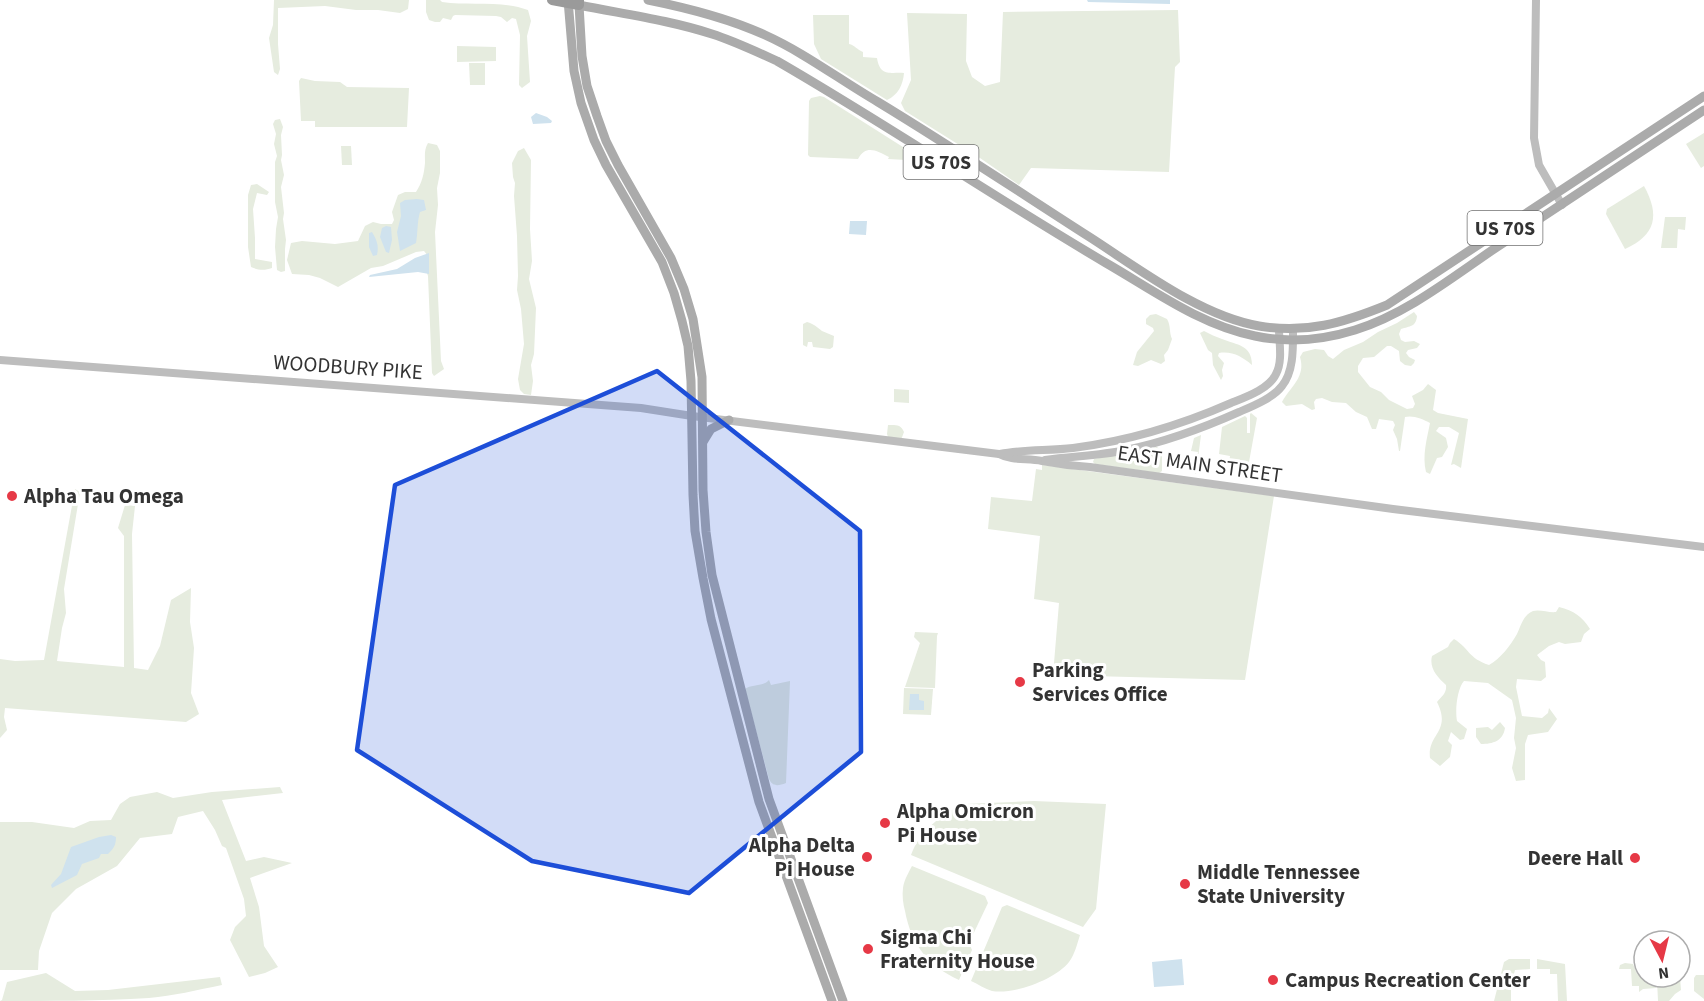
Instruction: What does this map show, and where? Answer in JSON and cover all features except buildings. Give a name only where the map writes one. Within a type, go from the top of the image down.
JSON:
[{"type":"highway","name":"US 70S","points":[[552,0],[574,2]]},
{"type":"main road","name":"US 70S","points":[[648,0],[681,6],[725,19],[766,36],[807,57],[1161,283],[1232,319],[1279,329],[1322,327],[1354,319],[1387,305],[1704,96]]},
{"type":"main road","name":"US 70S","points":[[574,2],[711,34],[777,61],[1077,246],[1191,312],[1220,326],[1254,336],[1279,339],[1320,338],[1354,330],[1388,317],[1445,282],[1704,110]]},
{"type":"main road","points":[[574,2],[587,86],[606,141],[671,258],[684,289],[693,320],[702,377],[697,416],[693,495],[695,531],[711,619],[759,802],[832,1001]]},
{"type":"main road","points":[[697,416],[702,444],[706,532],[712,575],[721,612],[769,799],[843,1001]]},
{"type":"main road","points":[[702,444],[711,429],[729,420]]},
{"type":"street","points":[[1536,0],[1534,138],[1539,165],[1562,205]]},
{"type":"street","points":[[1040,460],[1162,430],[1203,416],[1255,392],[1270,383],[1277,373],[1280,360],[1279,329]]},
{"type":"street","points":[[999,454],[1023,451],[1071,453],[1125,451],[1209,425],[1272,395],[1281,388],[1288,376],[1292,361],[1293,329]]},
{"type":"street","name":"WOODBURY PIKE","points":[[0,360],[572,402],[697,416]]},
{"type":"street","name":"EAST MAIN STREET","points":[[697,416],[999,454],[1005,457],[1040,460],[1052,464],[1393,509],[1704,547]]},
{"type":"street","points":[[1071,453],[1098,469]]},
{"type":"highlighted area","points":[[657,371],[860,531],[861,752],[689,893],[532,861],[357,750],[395,485]]},
{"type":"shaded area","points":[[274,0],[409,0],[408,9],[400,13],[325,6],[278,8],[280,69],[278,75],[274,72],[269,38],[273,25]]},
{"type":"shaded area","points":[[426,0],[507,5],[528,10],[531,21],[527,36],[530,82],[522,88],[519,85],[520,35],[516,19],[512,18],[507,22],[496,16],[455,15],[451,20],[443,18],[440,22],[435,22],[429,20]]},
{"type":"shaded area","points":[[1178,10],[1180,62],[1175,67],[1169,172],[1031,168],[1019,185],[905,111],[901,103],[911,80],[907,13],[967,14],[966,61],[972,77],[985,86],[1000,82],[1003,12]]},
{"type":"shaded area","points":[[813,15],[849,15],[849,44],[863,52],[863,57],[877,58],[883,71],[904,73],[897,92],[887,100],[821,59],[814,44]]},
{"type":"shaded area","points":[[457,46],[496,47],[496,61],[457,62]]},
{"type":"shaded area","points":[[469,63],[485,63],[485,85],[470,85]]},
{"type":"shaded area","points":[[301,78],[340,82],[347,87],[409,88],[407,127],[315,127],[315,121],[301,121],[299,81]]},
{"type":"shaded area","points":[[820,96],[925,161],[888,159],[889,157],[872,150],[861,154],[858,159],[810,157],[808,155],[809,101],[811,98]]},
{"type":"shaded area","points":[[280,119],[283,127],[281,160],[284,175],[281,187],[286,240],[285,271],[281,272],[277,270],[275,247],[278,217],[275,202],[277,156],[274,144],[276,134],[273,124],[275,120]]},
{"type":"shaded area","points":[[1704,133],[1704,166],[1701,168],[1686,144]]},
{"type":"shaded area","points":[[428,143],[437,145],[440,151],[435,232],[441,361],[444,369],[434,376],[426,270],[428,256],[424,251],[371,268],[338,287],[320,278],[292,274],[287,260],[291,243],[302,241],[335,244],[358,241],[365,226],[373,222],[392,224],[394,220],[392,212],[398,195],[405,192],[416,192],[420,185]]},
{"type":"shaded area","points":[[341,146],[351,146],[352,165],[342,165]]},
{"type":"shaded area","points":[[524,148],[531,160],[532,261],[529,279],[536,308],[531,395],[524,394],[520,390],[518,379],[524,344],[517,290],[515,183],[512,163],[518,151]]},
{"type":"shaded area","points":[[257,184],[269,192],[267,195],[257,193],[253,209],[255,259],[272,262],[272,268],[264,270],[251,267],[248,247],[248,195],[251,185]]},
{"type":"shaded area","points":[[1644,186],[1652,206],[1652,223],[1649,231],[1643,237],[1625,249],[1606,214],[1607,209]]},
{"type":"shaded area","points":[[1665,217],[1686,217],[1685,230],[1678,229],[1677,248],[1661,248]]},
{"type":"shaded area","points":[[1414,312],[1417,316],[1415,322],[1401,329],[1399,334],[1401,340],[1405,342],[1414,341],[1420,344],[1406,353],[1415,360],[1414,363],[1411,366],[1405,365],[1400,361],[1399,351],[1387,346],[1374,357],[1363,358],[1358,366],[1358,372],[1370,387],[1407,409],[1413,408],[1415,404],[1412,396],[1428,384],[1436,390],[1433,410],[1468,419],[1461,468],[1454,464],[1451,465],[1459,433],[1449,427],[1439,427],[1436,431],[1446,438],[1448,447],[1442,457],[1437,458],[1430,474],[1426,472],[1425,447],[1430,423],[1415,417],[1405,417],[1399,451],[1393,421],[1379,419],[1376,429],[1372,429],[1367,417],[1356,412],[1346,403],[1316,399],[1315,409],[1312,410],[1302,404],[1286,406],[1282,402],[1297,381],[1301,370],[1300,357],[1303,352],[1315,349],[1324,350],[1333,359],[1344,350],[1363,342]]},
{"type":"shaded area","points":[[1156,314],[1167,319],[1172,339],[1164,355],[1165,361],[1161,364],[1151,360],[1138,366],[1133,365],[1137,352],[1154,331],[1146,324],[1146,319]]},
{"type":"shaded area","points":[[807,322],[834,336],[833,347],[830,349],[813,347],[812,342],[808,342],[807,347],[803,345],[803,324]]},
{"type":"shaded area","points":[[1204,331],[1243,347],[1249,353],[1252,365],[1237,355],[1219,353],[1218,356],[1224,363],[1221,380],[1213,365],[1212,353],[1208,350],[1200,333]]},
{"type":"shaded area","points":[[894,389],[909,390],[909,403],[894,402]]},
{"type":"shaded area","points":[[1251,413],[1257,418],[1249,462],[1234,460],[1232,472],[1228,471],[1230,456],[1219,454],[1222,427],[1245,416],[1247,433],[1250,433]]},
{"type":"shaded area","points":[[888,425],[898,425],[901,428],[904,432],[901,440],[888,437]]},
{"type":"shaded area","points":[[1201,435],[1196,474],[1194,472],[1198,452],[1191,451],[1194,438]]},
{"type":"shaded area","points":[[1157,447],[1162,452],[1162,471],[1159,473],[1093,462],[1094,459]]},
{"type":"shaded area","points":[[1042,465],[1274,496],[1245,680],[1053,675],[1059,603],[1034,599],[1040,536],[988,529],[991,497],[1032,501],[1036,469],[1042,470]]},
{"type":"shaded area","points":[[75,489],[80,492],[64,589],[66,613],[57,661],[124,667],[124,536],[118,528],[125,505],[135,506],[132,534],[134,668],[148,670],[160,646],[171,600],[191,588],[190,622],[194,648],[191,693],[199,714],[186,722],[5,708],[4,717],[7,730],[0,738],[0,659],[44,660]]},
{"type":"shaded area","points":[[1559,607],[1577,615],[1590,629],[1584,634],[1581,642],[1565,644],[1559,642],[1537,655],[1545,662],[1546,677],[1541,681],[1517,679],[1516,687],[1522,716],[1542,718],[1548,713],[1549,708],[1557,719],[1548,732],[1528,735],[1525,744],[1525,780],[1516,781],[1512,768],[1516,748],[1514,738],[1516,718],[1512,700],[1488,683],[1464,681],[1457,700],[1456,716],[1457,721],[1467,729],[1464,739],[1460,740],[1451,732],[1448,741],[1452,745],[1450,757],[1440,766],[1430,758],[1432,743],[1441,727],[1442,720],[1437,702],[1446,688],[1434,672],[1432,656],[1448,647],[1454,639],[1477,659],[1489,665],[1508,647],[1530,613],[1533,611],[1556,612]]},
{"type":"shaded area","points":[[915,632],[938,633],[935,688],[905,687],[920,643],[914,637]]},
{"type":"shaded area","points":[[769,680],[771,685],[790,681],[786,783],[778,785],[774,785],[769,779],[745,689],[764,684]]},
{"type":"shaded area","points":[[904,688],[933,689],[931,715],[903,714]]},
{"type":"shaded area","points":[[1500,722],[1505,728],[1500,739],[1481,744],[1476,737],[1476,728],[1488,727],[1492,730]]},
{"type":"shaded area","points":[[280,787],[283,793],[222,800],[246,861],[264,857],[292,863],[250,878],[259,907],[264,946],[278,967],[249,977],[230,940],[235,927],[246,916],[244,899],[226,848],[222,846],[203,811],[178,817],[172,834],[140,838],[117,866],[76,889],[52,913],[39,951],[38,970],[0,970],[0,822],[32,822],[74,828],[90,821],[111,820],[120,804],[130,797],[157,792],[173,798],[212,792]]},
{"type":"shaded area","points":[[1034,801],[1106,804],[1096,909],[1083,927],[911,855],[932,824],[965,804]]},
{"type":"shaded area","points":[[912,866],[985,896],[988,903],[969,943],[972,950],[959,980],[930,961],[912,934],[904,908],[903,888]]},
{"type":"shaded area","points":[[1007,905],[1080,935],[1071,959],[1055,974],[1023,988],[1001,992],[992,991],[971,981],[1002,907]]},
{"type":"shaded area","points":[[1509,959],[1530,959],[1530,969],[1515,970],[1511,975],[1511,1001],[1494,1001],[1504,962]]},
{"type":"shaded area","points":[[1537,959],[1565,964],[1567,1001],[1558,1001],[1557,974],[1550,974],[1550,969],[1537,969]]},
{"type":"shaded area","points":[[1632,964],[1632,986],[1631,969],[1619,969],[1620,965]]},
{"type":"shaded area","points":[[46,973],[75,991],[108,990],[220,977],[222,985],[149,998],[0,1001],[7,982]]},
{"type":"shaded area","points":[[1696,975],[1704,975],[1704,999],[1694,991]]},
{"type":"shaded area","points":[[1657,989],[1681,989],[1669,1001],[1658,1001]]},
{"type":"water","points":[[1087,0],[1170,0],[1170,4],[1088,2]]},
{"type":"water","points":[[536,113],[547,117],[552,121],[551,123],[533,124],[531,117]]},
{"type":"water","points":[[417,199],[424,200],[426,210],[420,212],[416,243],[400,251],[397,232],[401,216],[400,203]]},
{"type":"water","points":[[850,221],[867,221],[866,235],[849,234]]},
{"type":"water","points":[[391,227],[392,240],[389,253],[386,252],[380,237],[382,228]]},
{"type":"water","points":[[372,232],[378,249],[377,255],[373,256],[369,247],[369,233]]},
{"type":"water","points":[[429,253],[429,274],[418,272],[369,277],[397,269]]},
{"type":"water","points":[[910,694],[919,694],[919,700],[924,701],[924,710],[909,710]]},
{"type":"water","points":[[111,835],[116,837],[113,849],[108,854],[101,854],[99,858],[82,864],[77,875],[52,888],[51,885],[61,874],[71,847]]},
{"type":"water","points":[[1182,959],[1184,985],[1154,987],[1152,962]]},
{"type":"place","name":"Alpha Tau Omega","points":[[12,496]]},
{"type":"place","name":"Parking Services Office","points":[[1020,682]]},
{"type":"place","name":"Alpha Omicron Pi House","points":[[885,823]]},
{"type":"place","name":"Alpha Delta Pi House","points":[[867,857]]},
{"type":"place","name":"Deere Hall","points":[[1635,858]]},
{"type":"place","name":"Middle Tennessee State University","points":[[1185,884]]},
{"type":"place","name":"Sigma Chi Fraternity House","points":[[868,949]]},
{"type":"place","name":"Campus Recreation Center","points":[[1273,980]]}]
